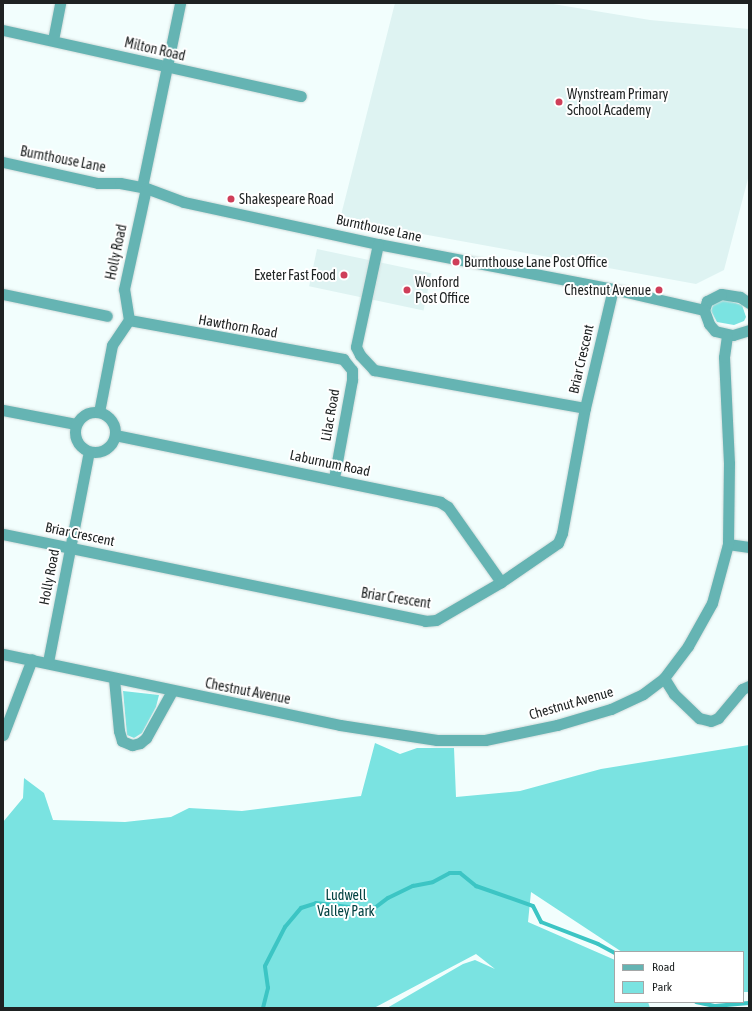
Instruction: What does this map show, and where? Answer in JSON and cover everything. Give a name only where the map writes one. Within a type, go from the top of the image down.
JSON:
[{"type":"street","points":[[53,40],[60,3]]},
{"type":"street","points":[[144,187],[180,3]]},
{"type":"street","name":"Milton Road","points":[[3,30],[301,96]]},
{"type":"street","name":"Burnthouse Lane","points":[[3,162],[98,183],[120,183],[144,187],[184,202],[378,244],[613,289],[704,310]]},
{"type":"street","name":"Holly Road","points":[[128,320],[124,289],[144,187]]},
{"type":"street","points":[[378,244],[356,346],[360,355],[374,370],[585,408]]},
{"type":"street","name":"Briar Crescent","points":[[3,534],[71,546],[425,621],[441,617],[501,582],[558,543],[562,533],[585,408],[613,289]]},
{"type":"street","points":[[3,294],[107,316]]},
{"type":"street","points":[[749,303],[740,297],[721,294],[707,301],[704,310],[711,327],[727,335],[749,330]]},
{"type":"street","points":[[99,412],[112,345],[128,320]]},
{"type":"street","name":"Hawthorn Road","points":[[128,320],[343,359]]},
{"type":"street","name":"Chestnut Avenue","points":[[3,654],[48,662],[114,679],[340,725],[437,740],[485,740],[557,725],[610,709],[643,694],[664,678],[681,657],[707,614],[728,544],[729,463],[724,357],[727,335]]},
{"type":"street","name":"Lilac Road","points":[[334,478],[352,380],[352,370],[343,359]]},
{"type":"street","points":[[3,410],[76,424]]},
{"type":"street","points":[[99,412],[109,418],[115,435],[113,442],[103,451],[89,452],[83,449],[75,437],[76,424],[86,414],[99,412]]},
{"type":"street","name":"Laburnum Road","points":[[115,435],[334,478],[444,505],[501,582]]},
{"type":"street","name":"Holly Road","points":[[48,662],[89,452]]},
{"type":"street","points":[[728,544],[749,547]]},
{"type":"street","points":[[3,735],[32,659]]},
{"type":"street","points":[[664,678],[674,694],[698,718],[711,721],[718,718],[742,689],[749,686]]},
{"type":"street","points":[[114,679],[118,731],[122,741],[132,745],[140,743],[146,738],[172,691]]},
{"type":"shaded area","name":"Wynstream Primary School Academy","points":[[395,3],[547,3],[650,20],[749,29],[749,175],[724,270],[696,284],[340,219]]},
{"type":"shaded area","points":[[317,249],[431,273],[424,310],[309,286]]},
{"type":"green space","points":[[726,300],[742,305],[746,317],[744,321],[734,325],[717,322],[711,311],[713,305],[718,301]]},
{"type":"green space","points":[[123,691],[159,695],[156,707],[142,733],[134,738],[127,735]]},
{"type":"green space","name":"Ludwell Valley Park","points":[[375,743],[400,754],[417,748],[454,748],[456,797],[520,791],[601,769],[749,745],[749,992],[744,992],[744,951],[620,951],[531,892],[528,922],[614,960],[614,1003],[648,1003],[650,1008],[387,1008],[463,964],[475,960],[495,969],[476,954],[374,1008],[3,1008],[3,822],[23,798],[24,778],[44,793],[53,820],[125,822],[171,817],[189,808],[242,811],[361,796]]},
{"type":"waterway","points":[[263,1008],[268,988],[265,966],[285,927],[301,908],[316,903],[372,910],[388,898],[413,886],[433,882],[450,873],[460,873],[476,886],[533,906],[541,922],[598,944],[614,952]]},
{"type":"waterway","points":[[701,1003],[715,1006],[749,1003]]},
{"type":"place","name":"Wynstream Primary School Academy","points":[[559,102]]},
{"type":"place","name":"Shakespeare Road","points":[[231,199]]},
{"type":"place","name":"Burnthouse Lane Post Office","points":[[456,262]]},
{"type":"place","name":"Exeter Fast Food","points":[[344,275]]},
{"type":"place","name":"Wonford Post Office","points":[[407,290]]},
{"type":"place","name":"Chestnut Avenue","points":[[659,290]]}]
